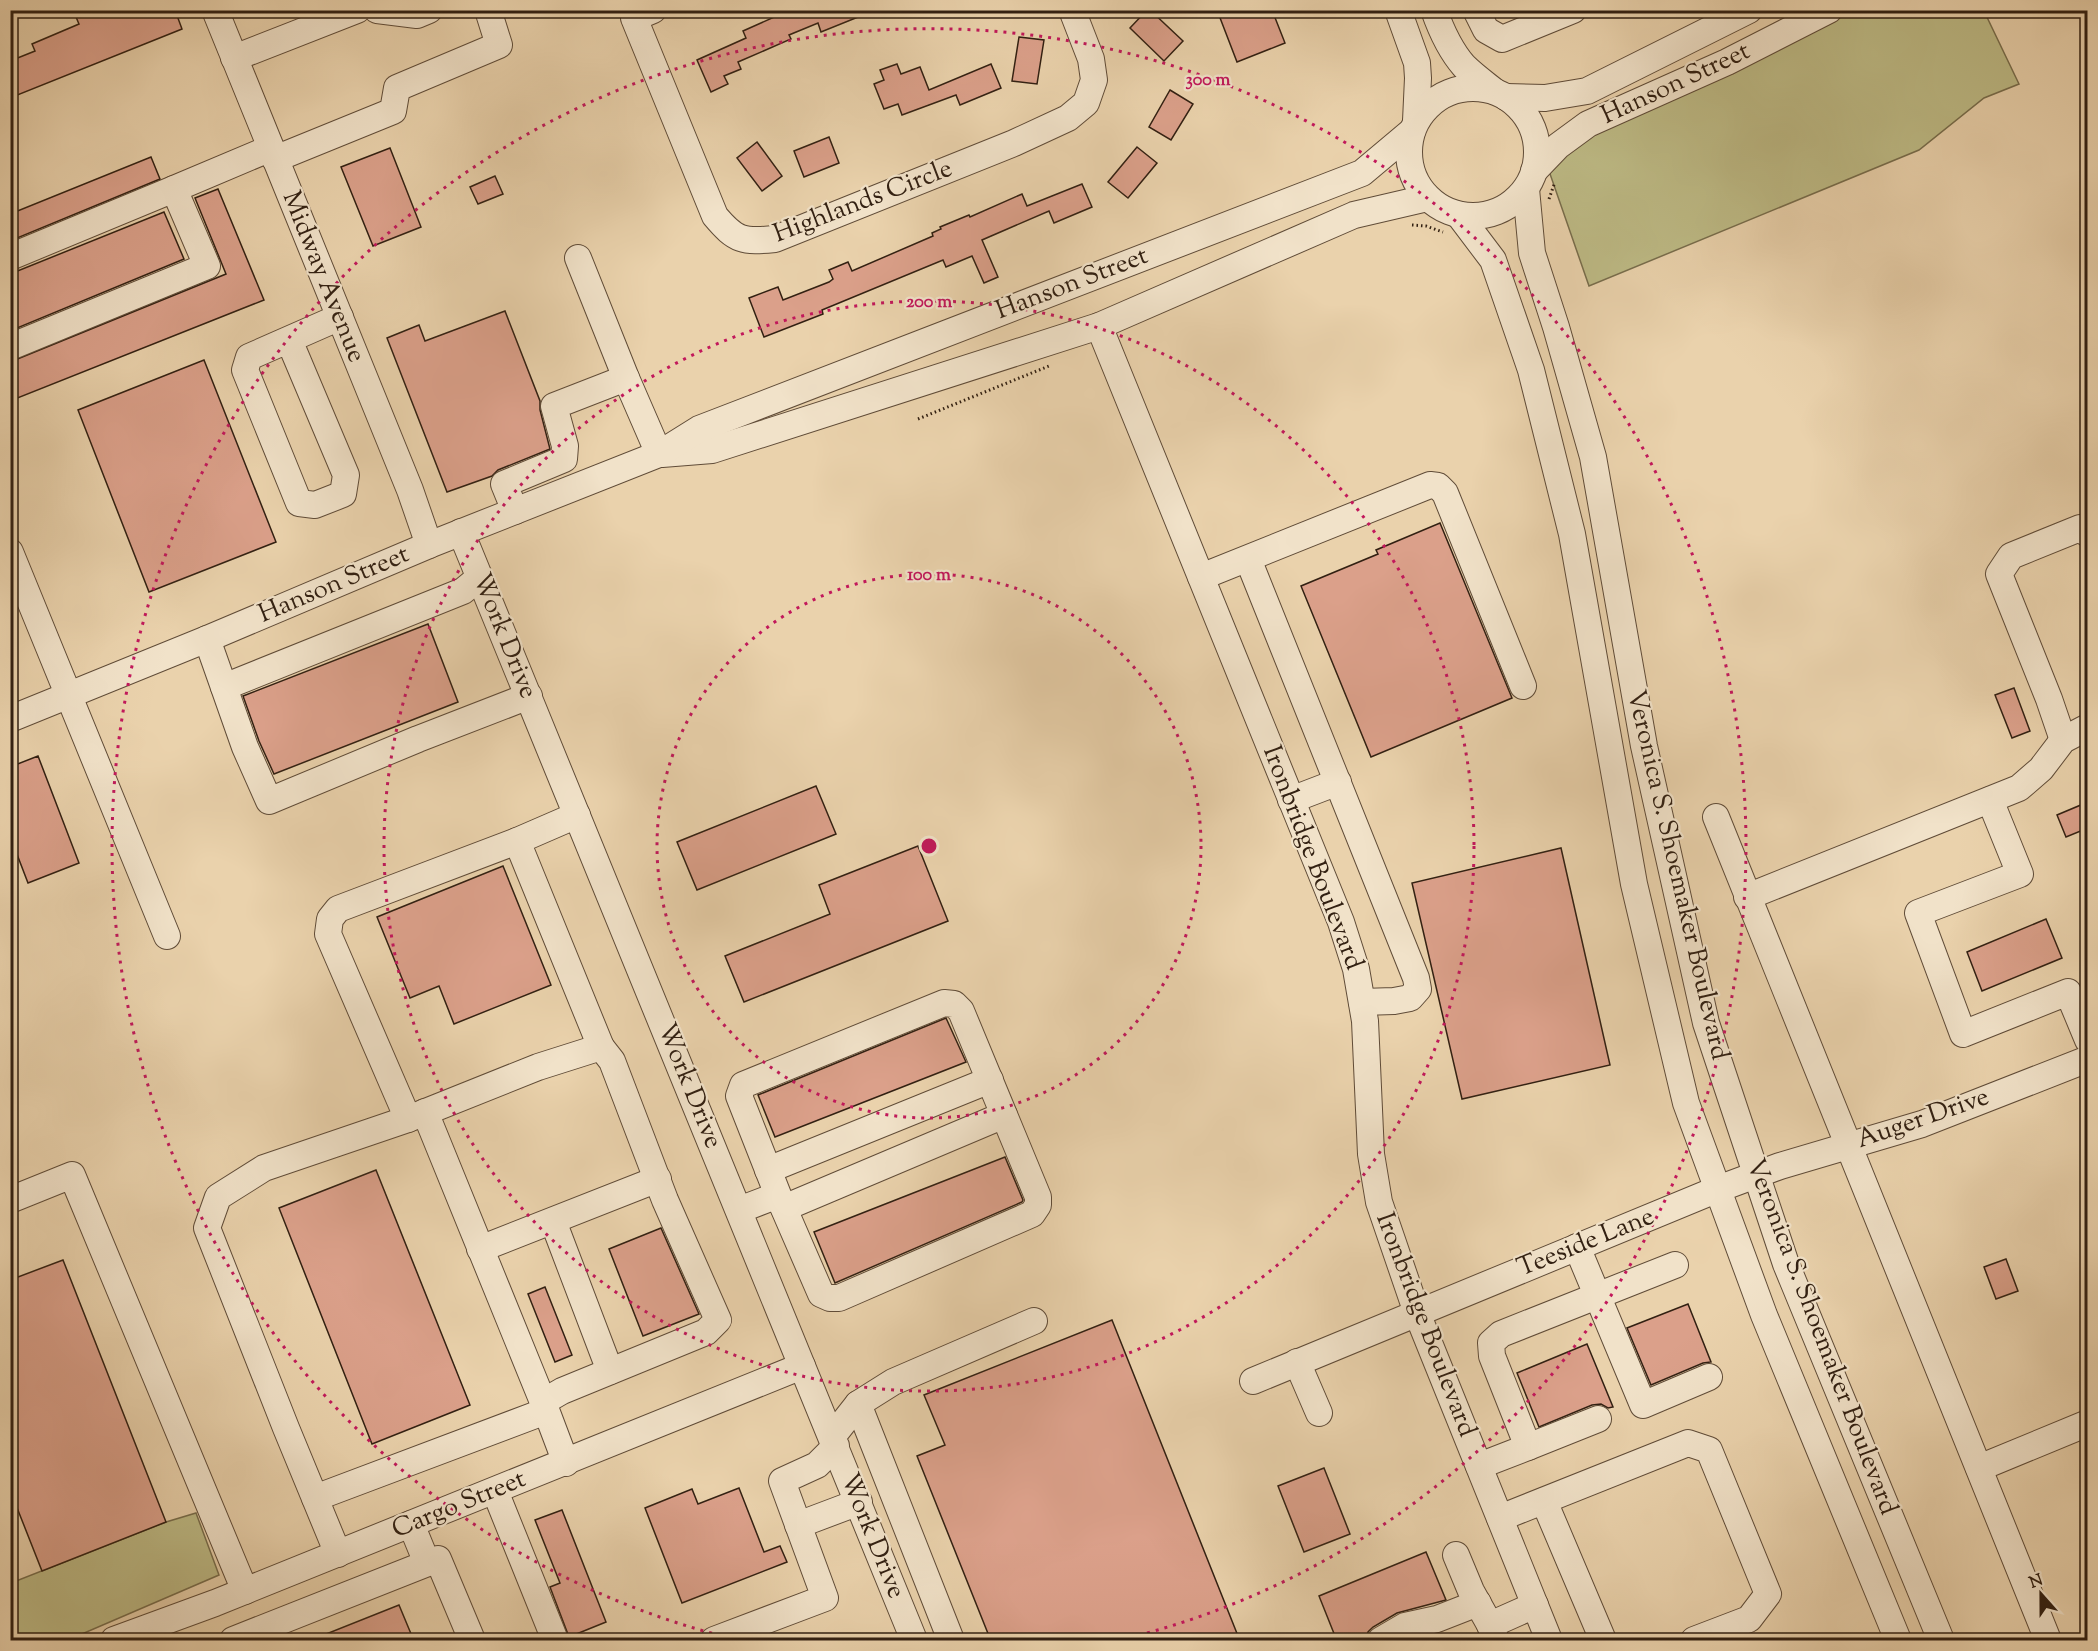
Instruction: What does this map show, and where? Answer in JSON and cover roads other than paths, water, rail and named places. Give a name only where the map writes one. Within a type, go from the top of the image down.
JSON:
[{"type":"street","name":"Midway Avenue","points":[[215,10],[410,489],[429,545]]},
{"type":"street","points":[[234,58],[357,10]]},
{"type":"street","points":[[377,10],[417,15],[429,10]]},
{"type":"street","points":[[10,257],[174,189],[393,111],[397,88],[499,45],[488,10]]},
{"type":"street","name":"Highlands Circle","points":[[639,13],[715,216],[730,234],[750,241],[775,239],[1014,143],[1068,118],[1086,103],[1094,80],[1091,59],[1072,10]]},
{"type":"street","points":[[1398,10],[1417,63],[1414,126],[1408,149],[1410,167],[1416,183],[1427,198]]},
{"type":"street","points":[[1434,10],[1445,36],[1458,57],[1473,74],[1519,107],[1530,121],[1537,154],[1530,180]]},
{"type":"street","points":[[1476,10],[1486,30],[1502,39],[1573,10]]},
{"type":"street","name":"Hanson Street","points":[[10,719],[429,545],[659,454],[699,429],[1362,173],[1414,126],[1427,107],[1442,96],[1458,89],[1476,88],[1500,94],[1545,98],[1587,91],[1749,10]]},
{"type":"street","name":"Hanson Street","points":[[659,454],[712,450],[1099,326],[1354,215],[1427,198],[1442,208],[1452,224],[1496,212],[1513,202],[1558,146],[1588,124],[1727,62],[1829,10]]},
{"type":"street","name":"Veronica S. Shoemaker Boulevard","points":[[1530,180],[1532,254],[1556,327],[1593,457],[1644,746],[1706,1023],[1786,1264],[1941,1641]]},
{"type":"street","points":[[10,347],[207,266],[174,189]]},
{"type":"street","name":"Veronica S. Shoemaker Boulevard","points":[[1452,224],[1493,260],[1531,370],[1572,534],[1634,884],[1686,1103],[1764,1315],[1898,1641]]},
{"type":"street","points":[[579,258],[626,378],[659,454]]},
{"type":"street","points":[[289,340],[345,475],[343,494],[315,505],[299,503],[245,370],[249,357],[340,317]]},
{"type":"street","name":"Ironbridge Boulevard","points":[[1099,326],[1341,922],[1356,969],[1365,1021],[1371,1154],[1378,1202],[1417,1313],[1549,1641]]},
{"type":"street","points":[[514,511],[504,484],[564,459],[565,446],[554,406],[626,378]]},
{"type":"street","points":[[1201,578],[1430,485],[1438,486],[1445,493],[1523,686]]},
{"type":"street","points":[[2063,740],[1999,574],[2011,556],[2080,528],[2088,534]]},
{"type":"street","name":"Work Drive","points":[[461,532],[914,1641]]},
{"type":"street","points":[[10,552],[167,936]]},
{"type":"street","points":[[1248,559],[1416,978],[1418,989],[1410,998],[1362,1002]]},
{"type":"street","points":[[224,687],[463,591],[480,577]]},
{"type":"street","points":[[207,639],[245,747],[269,801],[529,696]]},
{"type":"street","points":[[1747,897],[2019,788],[2041,769],[2063,740],[2088,727]]},
{"type":"street","points":[[1292,800],[1338,782]]},
{"type":"street","points":[[1990,800],[2020,874],[1918,913],[1963,1034],[2068,992],[2088,1040]]},
{"type":"street","points":[[566,1463],[480,1249],[328,934],[330,919],[338,909],[517,841],[577,815]]},
{"type":"street","name":"Veronica S. Shoemaker Boulevard","points":[[1716,817],[2048,1641]]},
{"type":"street","points":[[315,1498],[544,1406],[562,1391],[706,1332],[717,1320],[612,1061],[601,1047],[517,841]]},
{"type":"street","points":[[944,1003],[954,1004],[961,1011],[990,1080],[1038,1197],[1038,1205],[1032,1214],[839,1299],[821,1294],[781,1202],[740,1096],[743,1085],[944,1003]]},
{"type":"street","points":[[338,1554],[207,1228],[218,1197],[264,1168],[416,1116],[538,1067],[601,1047]]},
{"type":"street","name":"Auger Drive","points":[[1756,1174],[1922,1124],[2088,1059]]},
{"type":"street","points":[[768,1170],[990,1080]]},
{"type":"street","points":[[739,1210],[781,1202],[1004,1115]]},
{"type":"street","name":"Teeside Lane","points":[[1253,1381],[1756,1174]]},
{"type":"street","points":[[10,1200],[72,1175],[245,1591]]},
{"type":"street","points":[[480,1249],[658,1179]]},
{"type":"street","points":[[553,1221],[610,1371]]},
{"type":"street","points":[[1577,1247],[1643,1405],[1709,1377]]},
{"type":"street","points":[[1528,1447],[1492,1356],[1491,1343],[1501,1334],[1675,1264]]},
{"type":"street","points":[[714,1641],[825,1598],[782,1482],[817,1465],[858,1404],[893,1382],[1034,1321]]},
{"type":"street","points":[[1298,1362],[1318,1413]]},
{"type":"street","name":"Cargo Street","points":[[114,1641],[167,1632],[245,1591],[802,1366]]},
{"type":"street","points":[[858,1404],[951,1641]]},
{"type":"street","points":[[1479,1466],[1598,1419]]},
{"type":"street","points":[[1978,1468],[2088,1423]]},
{"type":"street","points":[[1500,1518],[1688,1443],[1709,1450],[1768,1594],[1749,1619],[1694,1641]]},
{"type":"street","points":[[495,1491],[555,1641]]},
{"type":"street","points":[[1544,1501],[1603,1641]]},
{"type":"street","points":[[798,1525],[859,1502]]},
{"type":"street","points":[[411,1524],[427,1563]]},
{"type":"street","points":[[1456,1555],[1488,1623]]},
{"type":"street","points":[[233,1641],[438,1558],[472,1641]]},
{"type":"street","points":[[1381,1641],[1404,1626],[1437,1619],[1488,1623],[1535,1605]]}]
